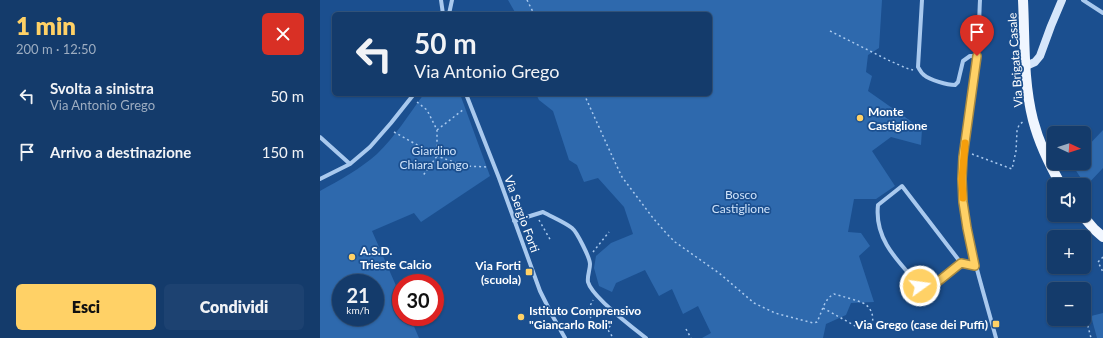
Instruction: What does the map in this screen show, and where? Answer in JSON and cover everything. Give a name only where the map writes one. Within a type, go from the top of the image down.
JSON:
[{"type":"main road","name":"Via Brigata Casale","points":[[1023,0],[1028,93],[1033,119],[1040,142],[1057,178]]},
{"type":"main road","points":[[1088,222],[1103,237]]},
{"type":"street","points":[[441,0],[443,12]]},
{"type":"street","points":[[449,12],[452,0]]},
{"type":"street","points":[[922,0],[918,67],[920,72],[930,78],[950,85],[955,85],[958,82],[963,61],[970,56],[977,56]]},
{"type":"street","points":[[980,0],[977,56],[963,157],[963,202],[975,266],[996,338]]},
{"type":"street","points":[[1026,66],[1035,62],[1040,56],[1062,0]]},
{"type":"street","points":[[1083,0],[1103,13]]},
{"type":"street","points":[[320,179],[350,164],[370,147],[412,96]]},
{"type":"street","name":"Via Sergio Forti","points":[[467,96],[540,291],[562,337]]},
{"type":"street","points":[[320,137],[350,164]]},
{"type":"street","points":[[961,263],[935,284],[920,286],[887,247],[880,232],[877,215],[878,205],[902,186],[961,263],[975,266]]},
{"type":"street","points":[[514,221],[542,212],[573,229],[589,256],[590,263],[588,282],[596,294],[646,338]]},
{"type":"path","points":[[527,0],[533,12]]},
{"type":"path","points":[[830,31],[900,66],[920,72]]},
{"type":"path","points":[[585,96],[622,177],[653,218],[675,242],[718,273],[754,303],[775,313],[813,323],[816,322],[825,302],[829,296],[834,294],[865,304],[873,316],[873,323],[870,328],[859,328],[823,308]]},
{"type":"path","points":[[417,102],[427,110],[437,130],[437,156],[422,177]]},
{"type":"path","points":[[437,130],[466,108]]},
{"type":"path","points":[[972,154],[1012,169],[1019,125],[1024,121],[1033,119]]},
{"type":"path","points":[[394,132],[437,156],[465,166],[489,167]]},
{"type":"path","points":[[536,214],[551,241]]},
{"type":"path","points":[[589,256],[609,232]]},
{"type":"path","points":[[1103,257],[1098,262],[1103,272]]},
{"type":"path","points":[[591,318],[587,312],[596,294]]},
{"type":"path","points":[[612,336],[608,330],[616,313]]},
{"type":"path","points":[[1088,326],[1091,338]]},
{"type":"path","points":[[686,329],[691,338]]},
{"type":"green space","name":"Bosco Castiglione","points":[[508,0],[882,0],[879,48],[868,55],[866,72],[872,76],[868,91],[922,129],[921,145],[891,137],[872,151],[895,186],[876,199],[854,199],[848,232],[861,233],[870,246],[859,256],[874,302],[851,303],[846,315],[826,324],[823,338],[702,338],[711,333],[698,306],[683,314],[672,289],[659,296],[645,270],[616,283],[612,292],[599,286],[594,268],[596,256],[611,243],[633,234],[624,207],[598,178],[584,182],[577,165],[569,160],[553,111],[539,100],[537,96],[712,96],[712,12],[515,12]]},
{"type":"green space","name":"Giardino Chiara Longo","points":[[423,96],[461,96],[490,176],[421,222],[414,213],[372,231],[392,277],[392,326],[414,326],[419,338],[320,338],[320,191],[357,169],[384,147]]},
{"type":"green space","points":[[1103,130],[1103,168],[1091,181],[1091,178],[1081,178],[1076,170],[1091,170],[1091,143]]},
{"type":"green space","points":[[1103,313],[1103,338],[1097,338],[1091,316]]},
{"type":"slow traffic","points":[[963,198],[962,179],[965,143]]},
{"type":"place","name":"Monte Castiglione","points":[[860,118]]},
{"type":"place","name":"A.S.D. Trieste Calcio","points":[[352,257]]},
{"type":"place","name":"Via Forti (scuola)","points":[[529,272]]},
{"type":"place","name":"Istituto Comprensivo \"Giancarlo Roli\"","points":[[521,317]]},
{"type":"place","name":"Via Grego (case dei Puffi)","points":[[996,324]]},
{"type":"route","points":[[920,286],[935,284],[961,263],[975,266],[963,202],[962,179],[963,157],[977,56]]}]
